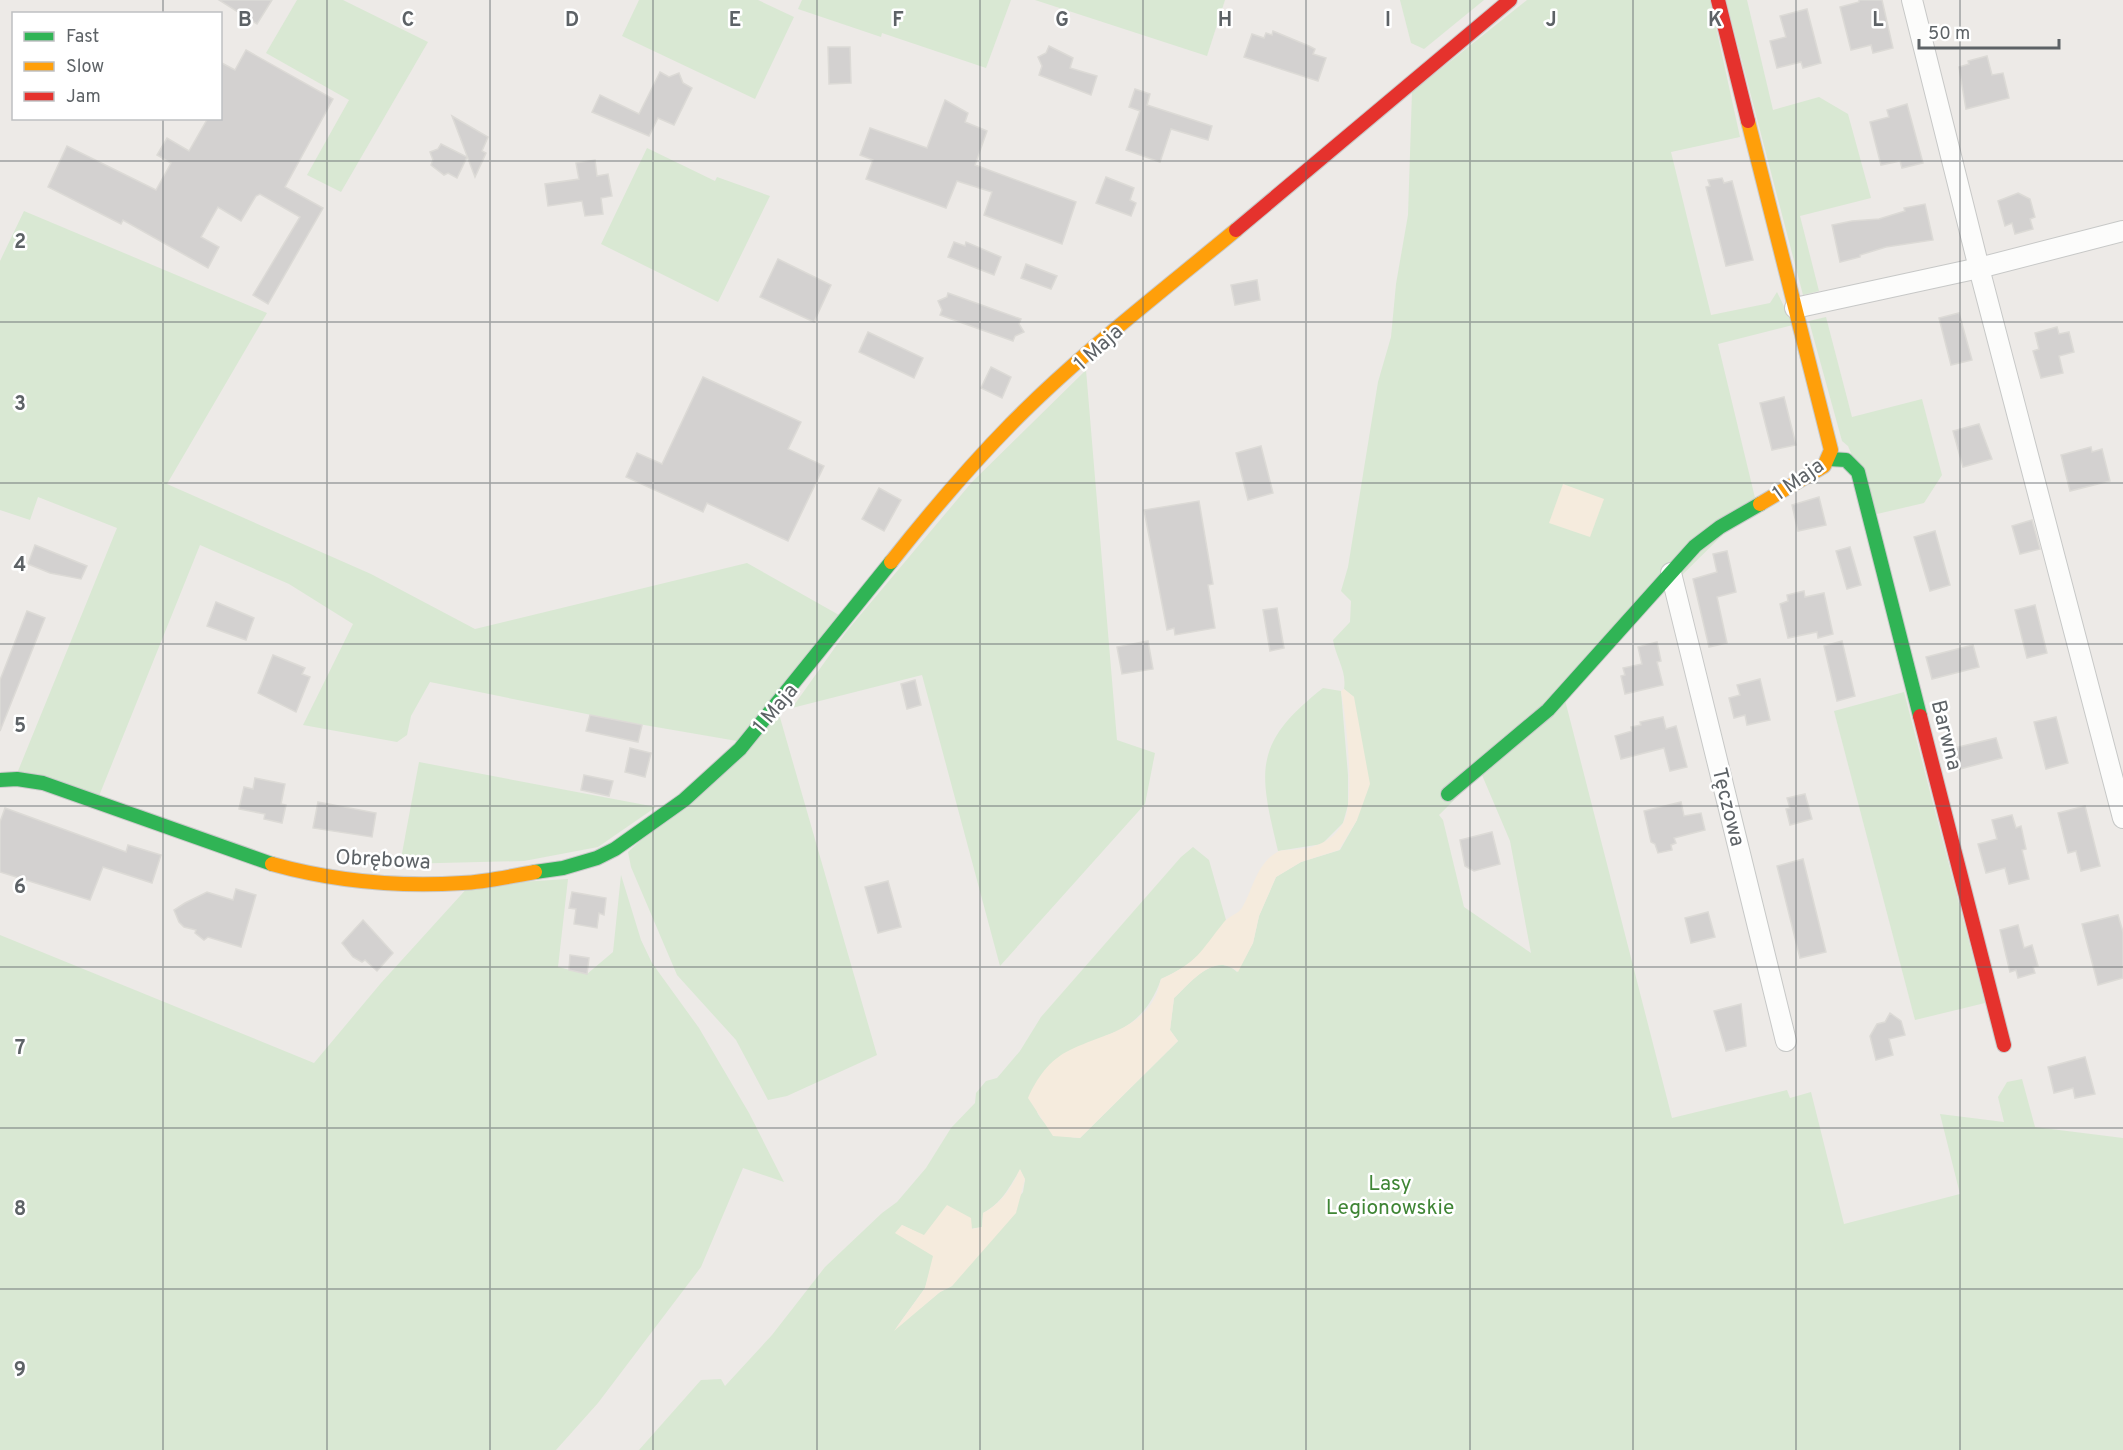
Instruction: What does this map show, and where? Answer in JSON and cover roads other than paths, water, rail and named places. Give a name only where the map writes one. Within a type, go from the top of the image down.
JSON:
[{"type":"street","name":"1 Maja","points":[[741,749],[940,501],[1012,423],[1111,334],[1510,0]]},
{"type":"street","name":"1 Maja","points":[[1448,794],[1548,710],[1695,546],[1720,527],[1812,474],[1829,459],[1831,450],[1718,0]]},
{"type":"street","points":[[1912,0],[1979,268],[2123,818]]},
{"type":"street","points":[[1796,308],[1979,268],[2123,231]]},
{"type":"street","name":"Barwna","points":[[1829,459],[1851,460],[1858,471],[2004,1045]]},
{"type":"street","name":"Tęczowa","points":[[1671,573],[1786,1041]]},
{"type":"street","name":"Obrębowa","points":[[0,780],[17,779],[43,783],[247,857],[311,875],[352,881],[463,883],[563,868],[597,858],[633,838],[684,800],[741,749]]},
{"type":"park label","name":"Lasy Legionowskie","points":[[1390,1195]]}]
